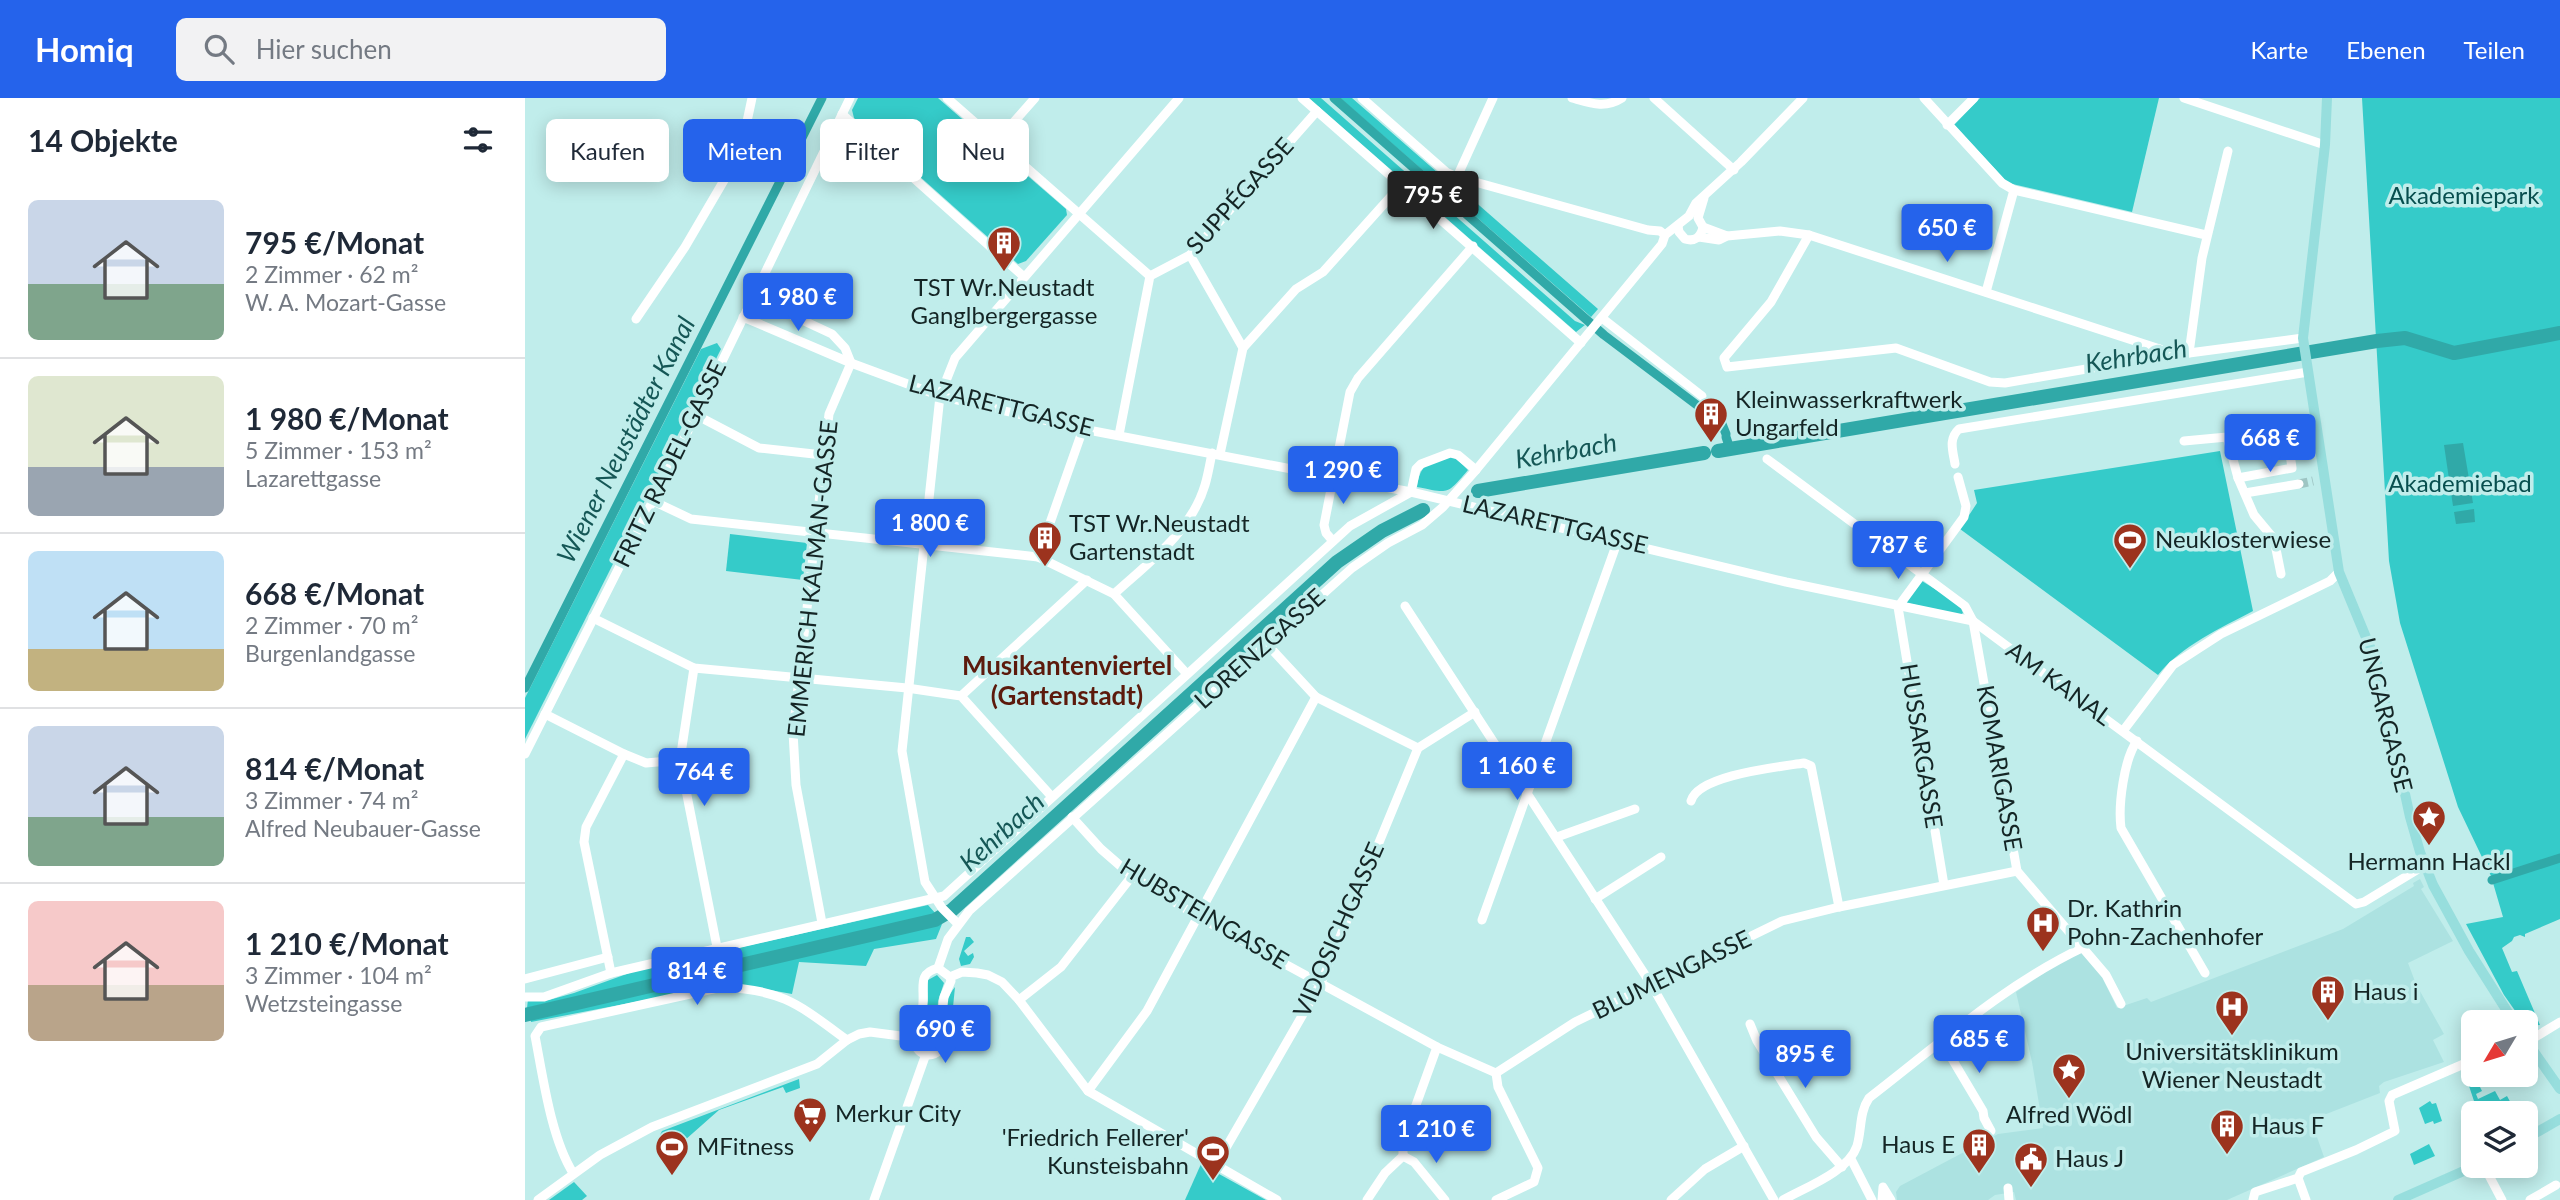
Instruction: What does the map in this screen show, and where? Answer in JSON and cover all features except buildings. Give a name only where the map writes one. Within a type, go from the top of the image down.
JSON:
[{"type":"main road","name":"UNGARGASSE","points":[[2327,98],[2325,145],[2304,348],[2318,480],[2339,572],[2377,664],[2410,817],[2424,865],[2469,951],[2506,1010]]},
{"type":"main road","points":[[2538,1058],[2560,1089]]},
{"type":"main road","points":[[2538,1132],[2560,1119]]},
{"type":"main road","points":[[2401,1200],[2461,1172]]},
{"type":"street","points":[[636,319],[685,247],[733,165],[742,145],[751,98]]},
{"type":"street","name":"FRITZ RADEL-GASSE","points":[[525,754],[696,415],[850,98]]},
{"type":"street","points":[[947,98],[970,119]]},
{"type":"street","points":[[1016,119],[1035,98]]},
{"type":"street","points":[[958,924],[942,908],[925,882],[902,751],[940,396],[955,358],[1179,98]]},
{"type":"street","points":[[1302,98],[1584,340]]},
{"type":"street","points":[[1362,98],[1446,172],[1457,177],[1648,230],[1663,240],[1680,231],[1684,218],[1697,220],[1727,236]]},
{"type":"street","points":[[1457,177],[1493,98]]},
{"type":"street","points":[[1571,98],[1601,106],[1622,98]]},
{"type":"street","points":[[1654,98],[1734,170]]},
{"type":"street","points":[[1699,237],[1696,204],[1734,170],[1803,98]]},
{"type":"street","points":[[1923,98],[2003,183],[2014,190],[2206,235]]},
{"type":"street","points":[[1947,125],[1974,98]]},
{"type":"street","points":[[2184,98],[2325,145]]},
{"type":"street","name":"SUPPÉGASSE","points":[[1150,276],[1190,255],[1317,111]]},
{"type":"street","points":[[842,114],[1023,276]]},
{"type":"street","points":[[2189,353],[2206,235],[2228,151]]},
{"type":"street","points":[[1029,171],[1150,276],[1119,435]]},
{"type":"street","points":[[1114,594],[1171,541],[1192,515],[1216,454],[1243,348],[1296,289],[1323,272],[1402,184]]},
{"type":"street","points":[[1986,292],[2014,190]]},
{"type":"street","points":[[1680,231],[1689,240],[1699,237],[1719,240],[1727,236],[1780,231],[1809,235],[2159,349],[2189,353],[2304,348]]},
{"type":"street","points":[[1809,235],[1771,302],[1724,359],[1727,367],[1896,348],[1990,382],[2005,383],[2150,358],[2159,349]]},
{"type":"street","name":"LORENZGASSE","points":[[917,1035],[923,1000],[923,977],[929,970],[938,968],[949,939],[968,911],[1352,568],[1388,543],[1422,525],[1449,500],[1584,340],[1663,240]]},
{"type":"street","points":[[1333,541],[1326,533],[1324,525],[1350,393],[1359,378],[1473,246]]},
{"type":"street","points":[[1190,255],[1243,348]]},
{"type":"street","points":[[753,297],[832,334],[845,348],[851,363]]},
{"type":"street","name":"LAZARETTGASSE","points":[[743,317],[851,363],[940,396],[1083,429],[1449,500],[1898,607],[1973,621]]},
{"type":"street","points":[[1601,319],[1702,396]]},
{"type":"street","name":"EMMERICH KALMAN-GASSE","points":[[822,923],[796,785],[793,732],[829,414],[851,363]]},
{"type":"street","points":[[1955,464],[1951,441],[1953,434],[1959,429],[2308,372]]},
{"type":"street","points":[[696,415],[759,448],[823,455]]},
{"type":"street","points":[[2184,441],[2227,437],[2286,426],[2292,468],[2238,478]]},
{"type":"street","points":[[1038,557],[1083,429]]},
{"type":"street","points":[[2227,437],[2238,478],[2254,514],[2274,539],[2281,574]]},
{"type":"street","points":[[525,997],[544,997],[611,973],[926,898],[944,896],[1333,541],[1359,520],[1412,492],[1416,469],[1421,464],[1450,453],[1458,455],[1476,470]]},
{"type":"street","name":"AM KANAL","points":[[1767,459],[1922,572],[1965,606],[1973,621],[2356,904],[2364,902],[2424,865]]},
{"type":"street","points":[[1898,607],[1964,517],[1966,506],[1959,481]]},
{"type":"street","points":[[2245,493],[2299,484]]},
{"type":"street","points":[[653,500],[691,519],[1038,557],[1114,594],[1187,674]]},
{"type":"street","points":[[1482,920],[1618,540]]},
{"type":"street","points":[[2123,731],[2173,665],[2221,634],[2330,581],[2339,572]]},
{"type":"street","points":[[961,696],[1087,580]]},
{"type":"street","points":[[1405,606],[1651,984],[1774,1200]]},
{"type":"street","name":"HUSSARGASSE","points":[[1898,607],[1944,885]]},
{"type":"street","points":[[593,618],[694,668],[907,688],[961,696],[1052,797]]},
{"type":"street","name":"KOMARIGASSE","points":[[1973,621],[2017,871],[2106,975],[2121,1004]]},
{"type":"street","points":[[1266,643],[1315,697],[1418,748],[1475,712]]},
{"type":"street","points":[[694,668],[680,760],[717,947]]},
{"type":"street","points":[[1088,1091],[1147,1011],[1315,697]]},
{"type":"street","points":[[545,714],[646,763],[680,760]]},
{"type":"street","points":[[2137,741],[2130,751],[2120,816],[2122,828],[2205,973]]},
{"type":"street","name":"VIDOSICHGASSE","points":[[1216,1165],[1321,984],[1418,748]]},
{"type":"street","points":[[611,973],[584,842],[586,827],[624,754]]},
{"type":"street","points":[[1691,801],[1693,793],[1705,785],[1747,773],[1804,763],[1811,766],[1839,907]]},
{"type":"street","points":[[1557,837],[1635,809]]},
{"type":"street","name":"HUBSTEINGASSE","points":[[1072,817],[1101,849],[1132,876],[1199,917],[1437,1047],[1496,1073]]},
{"type":"street","points":[[1595,899],[1661,857]]},
{"type":"street","name":"BLUMENGASSE","points":[[1496,1073],[1575,1022],[1781,921],[2017,871]]},
{"type":"street","points":[[1019,1000],[1061,968],[1132,876]]},
{"type":"street","points":[[1783,1200],[1842,1167],[1851,1159],[1857,1144],[1863,1107],[1869,1098],[2007,992],[2058,959],[2084,947]]},
{"type":"street","points":[[525,979],[608,957]]},
{"type":"street","points":[[917,1035],[917,1048],[926,1054],[935,1054],[942,1047],[942,1006],[951,981],[950,976],[938,968]]},
{"type":"street","points":[[950,976],[962,972],[988,975],[1002,982],[1019,1000],[1088,1091],[1277,1200]]},
{"type":"street","points":[[573,1173],[562,1156],[535,1036],[541,1027],[722,987],[754,990],[786,998],[848,1040]]},
{"type":"street","points":[[2538,1034],[2560,1022]]},
{"type":"street","points":[[1750,1024],[1757,1041],[1816,1137],[1842,1167]]},
{"type":"street","points":[[538,1200],[573,1173],[652,1127],[817,1064],[848,1040],[870,1032],[917,1035],[929,1027],[940,1032]]},
{"type":"street","points":[[1942,1042],[1983,1111],[1991,1131]]},
{"type":"street","points":[[1367,1200],[1385,1172],[1403,1156],[1403,1141],[1437,1047]]},
{"type":"street","points":[[874,1200],[926,1054]]},
{"type":"street","points":[[2253,1200],[2255,1192],[2298,1178],[2301,1172],[2395,1131],[2389,1101],[2392,1095],[2461,1065]]},
{"type":"street","points":[[1496,1073],[1498,1087],[1538,1168],[1534,1182],[1496,1200]]},
{"type":"street","points":[[1671,1200],[1705,1170],[1744,1146]]},
{"type":"street","points":[[1403,1156],[1414,1162],[1445,1200]]},
{"type":"street","points":[[1851,1159],[1872,1200]]},
{"type":"street","points":[[2298,1178],[2306,1200]]},
{"type":"street","points":[[2490,1178],[2502,1200]]},
{"type":"street","points":[[2531,1200],[2556,1185]]},
{"type":"street","points":[[1882,1200],[1883,1187],[1891,1200]]},
{"type":"street","points":[[2008,1188],[2009,1200]]},
{"type":"shaded area","points":[[2463,443],[2473,503],[2453,506],[2444,445]]},
{"type":"shaded area","points":[[2474,509],[2475,522],[2456,524],[2454,512]]},
{"type":"shaded area","name":"Universitätsklinikum Wiener Neustadt","points":[[2420,879],[2424,887],[2421,889],[2453,941],[2408,963],[2416,984],[2444,1034],[2433,1040],[2444,1062],[2384,1082],[2379,1086],[2380,1093],[2311,1120],[2324,1157],[2227,1200],[2016,1200],[2014,1192],[1995,1195],[1988,1200],[1897,1200],[1896,1192],[1900,1186],[1998,1134],[2043,1128],[2016,992],[2062,961],[2081,951],[2102,977],[2117,1008],[2147,998],[2151,1002],[2343,929],[2414,886],[2413,883]]},
{"type":"green space","points":[[858,98],[938,98],[962,119],[937,119],[937,182],[1029,182],[1029,177],[1066,209],[1067,215],[1026,261],[1018,264],[923,179],[923,119],[855,119],[852,110]]},
{"type":"green space","points":[[1309,98],[1321,98],[1575,321],[1585,325],[1576,332]]},
{"type":"green space","points":[[1340,98],[1352,98],[1445,179],[1477,188],[1472,199],[1598,309],[1591,317]]},
{"type":"green space","points":[[1980,98],[2159,98],[2132,212],[2008,183],[1954,125]]},
{"type":"green space","name":"Akademiepark","points":[[2362,98],[2560,98],[2560,919],[2525,934],[2525,937],[2514,937],[2502,948],[2512,972],[2517,971],[2534,1010],[2515,1010],[2466,924],[2503,917],[2491,876],[2458,807],[2400,623],[2389,561]]},
{"type":"green space","points":[[717,343],[721,349],[525,739],[525,698],[701,349]]},
{"type":"green space","name":"Neuklosterwiese","points":[[2220,451],[2253,611],[2190,646],[2158,675],[1960,529],[1977,503],[1974,490]]},
{"type":"green space","points":[[1451,457],[1468,470],[1451,488],[1441,491],[1417,487],[1423,468]]},
{"type":"green space","points":[[730,534],[807,543],[803,580],[726,571]]},
{"type":"green space","points":[[1922,581],[1959,604],[1963,613],[1960,615],[1907,603]]},
{"type":"green space","points":[[928,905],[936,914],[527,1008],[528,999],[549,1000],[635,971]]},
{"type":"green space","points":[[942,924],[936,939],[874,949],[866,966],[799,962],[792,994],[749,986],[723,985],[531,1022],[530,1016]]},
{"type":"green space","points":[[966,937],[970,937],[974,942],[964,951],[968,956],[973,953],[974,957],[970,964],[961,966],[959,959]]},
{"type":"green space","points":[[937,975],[944,983],[938,1001],[937,1025],[923,1026],[928,1001],[928,980]]},
{"type":"green space","points":[[955,987],[950,1037],[945,1025],[945,1012],[948,998]]},
{"type":"green space","points":[[930,1033],[936,1035],[936,1047],[930,1049],[924,1047],[922,1041],[924,1035]]},
{"type":"green space","points":[[799,1079],[800,1088],[786,1093],[783,1087],[719,1110],[676,1148],[679,1153],[670,1148],[660,1135],[662,1131]]},
{"type":"green space","points":[[2469,1087],[2480,1087],[2482,1091],[2476,1094],[2478,1099],[2495,1091],[2500,1100],[2507,1096],[2510,1101],[2474,1101]]},
{"type":"green space","points":[[2430,1101],[2432,1104],[2436,1103],[2442,1121],[2425,1124],[2419,1108]]},
{"type":"green space","points":[[2429,1144],[2435,1156],[2414,1165],[2410,1154]]},
{"type":"green space","name":"'Friedrich Fellerer' Kunsteisbahn","points":[[1201,1164],[1266,1200],[1185,1200]]},
{"type":"green space","points":[[574,1182],[587,1196],[582,1200],[549,1200]]},
{"type":"waterway","name":"Wiener Neustädter Kanal","points":[[525,688],[822,98]]},
{"type":"waterway","name":"Wiener Neustädter Kanal","points":[[1334,98],[1604,335],[1722,424],[1726,434]]},
{"type":"waterway","name":"Kehrbach","points":[[1718,451],[2377,341],[2405,338],[2454,353],[2560,333]]},
{"type":"waterway","name":"Wiener Neustädter Kanal","points":[[1726,437],[1730,449]]},
{"type":"waterway","name":"Kehrbach","points":[[1478,491],[1704,453]]},
{"type":"waterway","name":"Kehrbach","points":[[525,1015],[935,920],[952,910],[1337,562],[1382,531],[1423,510]]},
{"type":"waterway","points":[[2492,880],[2560,858]]},
{"type":"tunnel","points":[[2299,484],[2313,481]]},
{"type":"place","name":"TST Wr.Neustadt Ganglbergergasse","points":[[1004,273]]},
{"type":"place","name":"Kleinwasserkraftwerk Ungarfeld","points":[[1711,444]]},
{"type":"place","name":"TST Wr.Neustadt Gartenstadt","points":[[1045,568]]},
{"type":"place","name":"Neuklosterwiese","points":[[2130,570]]},
{"type":"place","name":"Hermann Hackl","points":[[2429,847]]},
{"type":"place","name":"Dr. Kathrin Pohn-Zachenhofer","points":[[2043,953]]},
{"type":"place","name":"Haus i","points":[[2328,1022]]},
{"type":"place","name":"Universitätsklinikum Wiener Neustadt","points":[[2232,1037]]},
{"type":"place","name":"Alfred Wödl","points":[[2069,1100]]},
{"type":"place","name":"Merkur City","points":[[810,1144]]},
{"type":"place","name":"Haus F","points":[[2227,1156]]},
{"type":"place","name":"Haus E","points":[[1979,1175]]},
{"type":"place","name":"MFitness","points":[[672,1177]]},
{"type":"place","name":"'Friedrich Fellerer' Kunsteisbahn","points":[[1213,1182]]},
{"type":"place","name":"Haus J","points":[[2031,1189]]},
{"type":"district","name":"Musikantenviertel (Gartenstadt)","points":[[1067,681]]},
{"type":"park label","name":"Akademiebad","points":[[2460,484]]}]
